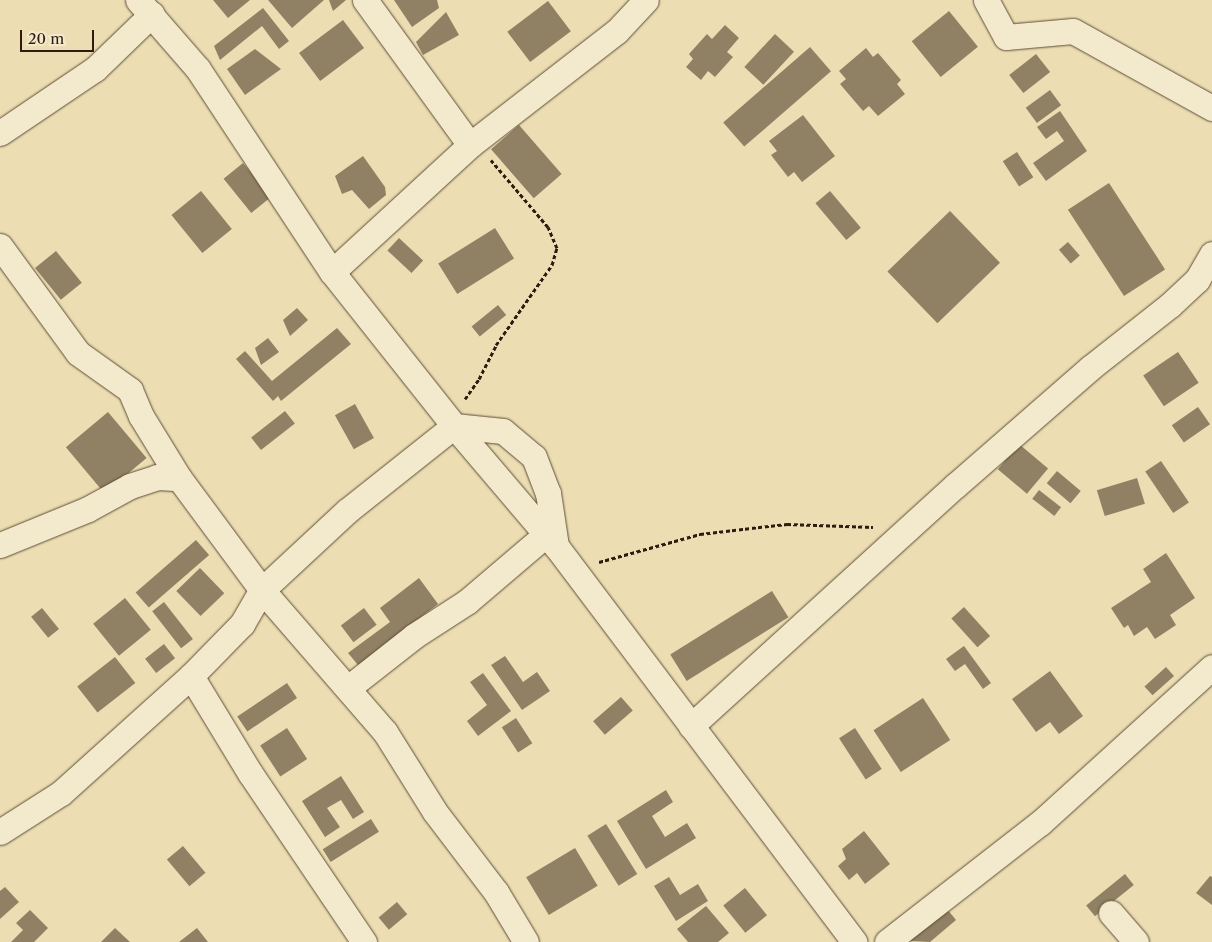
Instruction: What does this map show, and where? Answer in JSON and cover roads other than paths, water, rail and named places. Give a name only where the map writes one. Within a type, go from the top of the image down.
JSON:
[{"type":"street","points":[[365,0],[474,142]]},
{"type":"street","points":[[332,272],[474,142],[618,31],[646,0]]},
{"type":"street","points":[[986,0],[1006,37],[1073,31],[1212,108]]},
{"type":"street","points":[[0,133],[95,69],[145,7],[198,69],[332,272],[572,569],[854,942]]},
{"type":"street","points":[[0,246],[78,354],[130,390],[141,416],[179,478],[262,590],[385,732],[435,812],[496,892],[526,942]]},
{"type":"street","points":[[691,726],[902,532],[1090,368],[1170,305],[1197,280],[1212,254]]},
{"type":"street","points":[[452,422],[503,431],[534,457],[548,493],[550,541]]},
{"type":"street","points":[[0,832],[61,793],[191,676],[242,624],[262,590],[347,511],[452,422]]},
{"type":"street","points":[[0,545],[88,508],[130,486],[157,477],[179,478]]},
{"type":"street","points":[[348,688],[414,636],[550,541]]},
{"type":"street","points":[[887,942],[1040,823],[1212,667]]},
{"type":"street","points":[[191,676],[355,938]]},
{"type":"street","points":[[1111,913],[1136,942]]}]
